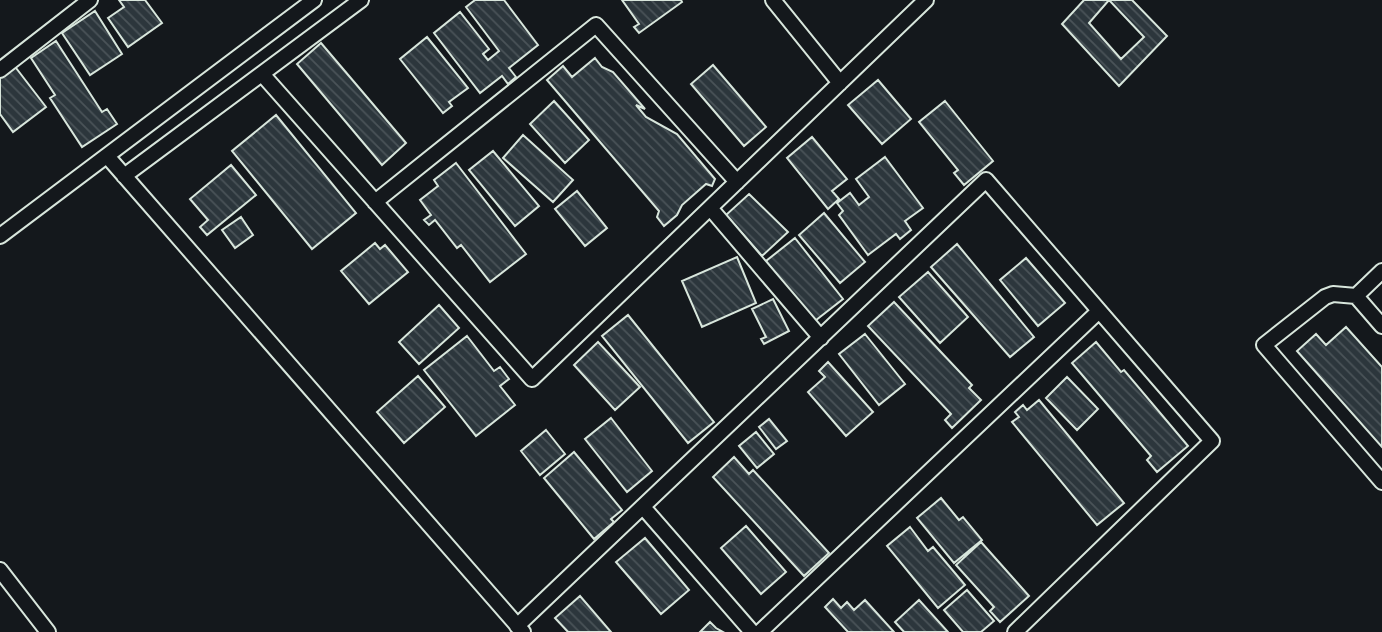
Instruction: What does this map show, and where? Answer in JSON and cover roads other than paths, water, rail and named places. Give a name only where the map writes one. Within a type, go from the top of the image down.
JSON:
[{"type":"street","points":[[0,70],[90,0]]},
{"type":"street","points":[[0,236],[314,0]]},
{"type":"street","points":[[124,176],[361,0]]},
{"type":"street","points":[[772,0],[840,83]]},
{"type":"street","points":[[261,74],[533,379],[926,0]]},
{"type":"street","points":[[375,202],[596,25],[737,182]]},
{"type":"street","points":[[107,156],[520,629],[643,506],[986,180],[1212,440],[1015,632]]},
{"type":"street","points":[[710,209],[821,338]]},
{"type":"street","points":[[1356,296],[1382,271]]},
{"type":"street","points":[[1382,326],[1356,296],[1334,294],[1325,297],[1264,345],[1382,482]]},
{"type":"street","points":[[760,632],[1099,311]]},
{"type":"street","points":[[643,506],[752,632]]},
{"type":"street","points":[[0,570],[48,632]]}]
